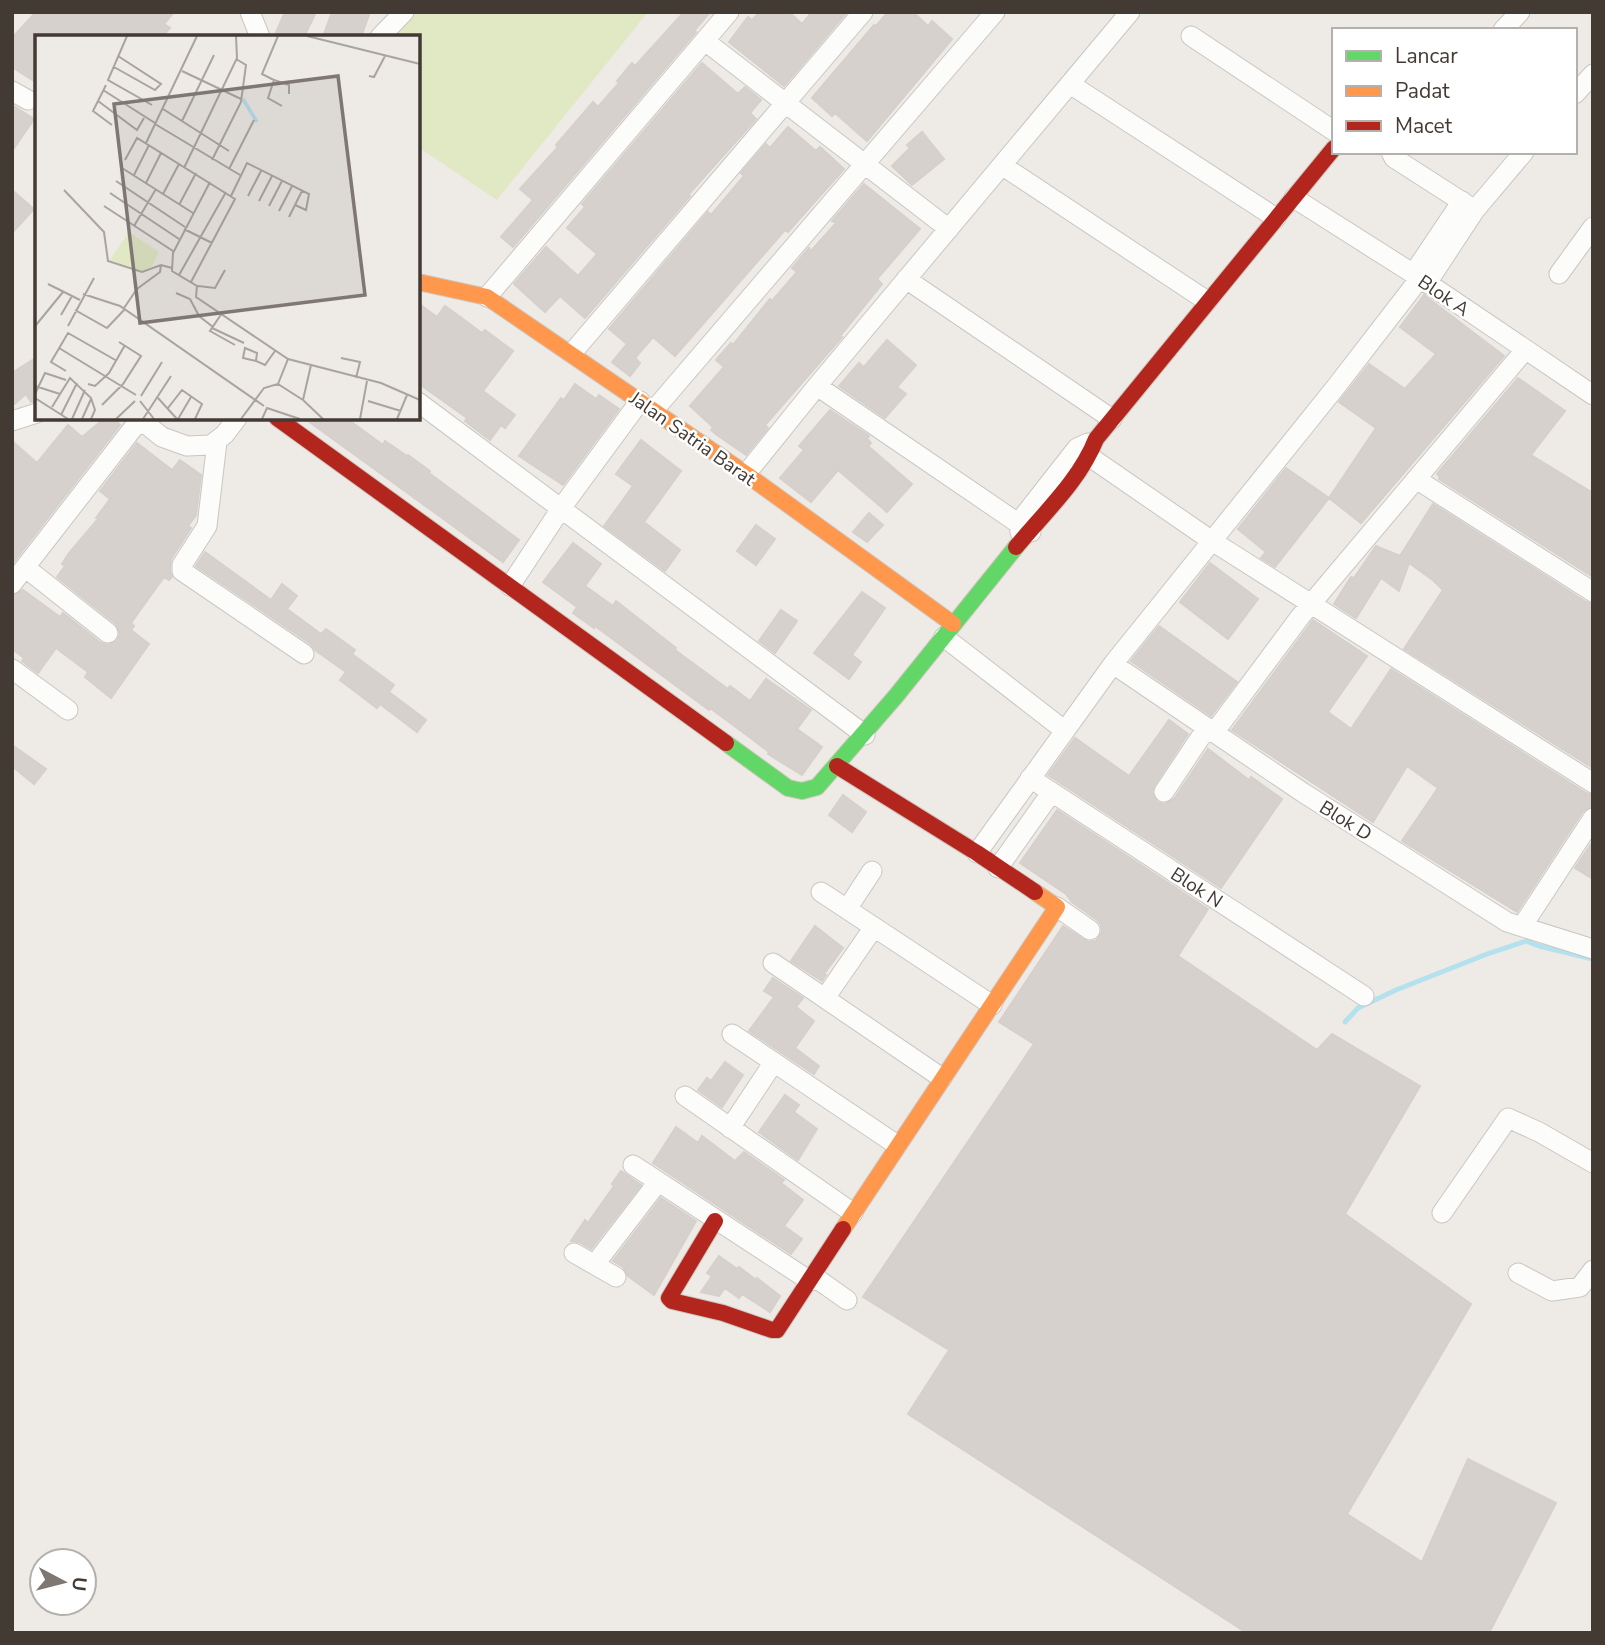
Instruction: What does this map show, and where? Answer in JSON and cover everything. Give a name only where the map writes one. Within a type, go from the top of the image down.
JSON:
[{"type":"street","points":[[250,12],[259,35]]},
{"type":"street","points":[[382,35],[404,12]]},
{"type":"street","points":[[487,297],[729,12]]},
{"type":"street","points":[[572,354],[863,12]]},
{"type":"street","points":[[510,586],[562,507],[647,405],[866,163],[995,12]]},
{"type":"street","points":[[746,474],[1130,12]]},
{"type":"street","points":[[1505,28],[1520,12]]},
{"type":"street","points":[[1191,36],[1332,130]]},
{"type":"street","points":[[705,41],[949,229]]},
{"type":"street","points":[[1577,92],[1593,74]]},
{"type":"street","points":[[1070,84],[1276,218]]},
{"type":"street","points":[[280,420],[788,788],[799,792],[810,790],[837,766],[865,735],[1087,448],[1124,407],[1332,150]]},
{"type":"street","points":[[1392,154],[1394,158],[1468,205]]},
{"type":"street","points":[[977,853],[1113,664],[1420,278],[1468,205],[1522,154]]},
{"type":"street","points":[[1003,166],[1207,302]]},
{"type":"street","name":"Blok A","points":[[1294,198],[1420,278],[1593,395]]},
{"type":"street","points":[[1559,274],[1593,227]]},
{"type":"street","points":[[906,279],[1112,419]]},
{"type":"street","name":"Jalan Satria Barat","points":[[420,282],[487,297],[746,474],[948,631]]},
{"type":"street","points":[[1164,792],[1202,735],[1219,726],[1300,617],[1525,350]]},
{"type":"street","points":[[817,386],[1024,532]]},
{"type":"street","points":[[420,403],[865,735]]},
{"type":"street","points":[[12,421],[35,414]]},
{"type":"street","points":[[12,584],[134,427],[147,425],[162,437],[187,446],[211,445],[217,442],[235,420]]},
{"type":"street","points":[[217,442],[207,526],[182,565],[182,571],[304,654]]},
{"type":"street","points":[[1087,448],[1212,541],[1593,783]]},
{"type":"street","points":[[1416,480],[1593,592]]},
{"type":"street","points":[[26,568],[108,633]]},
{"type":"street","points":[[948,631],[1064,730]]},
{"type":"street","name":"Blok D","points":[[1113,664],[1302,792],[1507,922],[1593,949]]},
{"type":"street","points":[[12,669],[68,710]]},
{"type":"street","points":[[837,766],[977,853],[1090,930]]},
{"type":"street","name":"Blok N","points":[[1030,778],[1364,996]]},
{"type":"street","points":[[998,868],[1051,793]]},
{"type":"street","points":[[1523,925],[1593,818]]},
{"type":"street","points":[[847,909],[872,871]]},
{"type":"street","points":[[821,892],[992,1005]]},
{"type":"street","points":[[715,1220],[668,1298],[775,1330],[779,1328],[897,1145],[1057,907]]},
{"type":"street","points":[[825,998],[874,928]]},
{"type":"street","points":[[773,963],[942,1078]]},
{"type":"street","points":[[732,1034],[897,1145]]},
{"type":"street","points":[[730,1128],[775,1062]]},
{"type":"street","points":[[685,1096],[853,1213]]},
{"type":"street","points":[[1442,1213],[1508,1118],[1539,1132],[1593,1163]]},
{"type":"street","points":[[633,1165],[715,1220],[847,1300]]},
{"type":"street","points":[[595,1264],[658,1182]]},
{"type":"street","points":[[575,1253],[616,1277]]},
{"type":"street","points":[[1518,1273],[1552,1291],[1580,1287],[1593,1270]]},
{"type":"green space","points":[[412,12],[648,12],[497,200],[420,148],[420,35],[395,35]]},
{"type":"building","points":[[36,12],[174,12],[164,24],[170,28],[164,35],[35,35],[35,82],[12,67],[12,38]]},
{"type":"building","points":[[285,12],[316,12],[305,35],[275,35]]},
{"type":"building","points":[[332,12],[370,12],[362,35],[324,35]]},
{"type":"building","points":[[684,12],[710,12],[694,31],[696,32],[513,247],[501,237],[533,200],[520,189],[558,147],[556,145],[593,102],[598,107],[632,63],[635,66]]},
{"type":"building","points":[[760,12],[789,12],[802,24],[812,12],[847,12],[784,86],[729,42],[748,17],[752,20]]},
{"type":"building","points":[[888,12],[913,12],[928,26],[932,21],[952,39],[867,141],[835,113],[832,116],[812,98]]},
{"type":"building","points":[[702,63],[738,94],[745,87],[761,100],[750,113],[756,119],[585,318],[560,296],[545,312],[514,284],[546,247],[578,276],[597,254],[567,228],[585,207],[582,204]]},
{"type":"building","points":[[12,105],[34,119],[12,151]]},
{"type":"building","points":[[788,127],[816,151],[820,147],[844,169],[788,232],[785,230],[675,356],[653,337],[635,358],[640,363],[630,376],[612,362],[627,344],[609,329],[708,212],[711,215],[744,176],[741,173],[766,144],[770,148]]},
{"type":"building","points":[[922,132],[944,159],[912,185],[892,166],[910,148],[907,145]]},
{"type":"building","points":[[864,184],[920,229],[877,279],[882,284],[840,336],[842,337],[765,425],[768,428],[746,455],[711,430],[713,427],[690,406],[724,367],[716,360],[731,343],[733,345],[770,299],[772,301],[797,272],[792,268],[836,223],[832,221]]},
{"type":"building","points":[[12,190],[34,209],[12,233]]},
{"type":"building","points":[[1424,295],[1504,356],[1361,523],[1329,498],[1376,428],[1339,402],[1369,364],[1405,389],[1436,354],[1400,327]]},
{"type":"building","points":[[420,304],[437,317],[445,306],[513,351],[483,391],[515,415],[505,428],[501,425],[490,440],[465,421],[467,418],[420,384]]},
{"type":"building","points":[[887,340],[916,365],[897,387],[906,394],[885,418],[839,386],[859,363],[864,367]]},
{"type":"building","points":[[35,358],[35,401],[31,402],[26,394],[12,406],[12,373]]},
{"type":"building","points":[[1518,378],[1565,411],[1531,455],[1593,493],[1593,577],[1439,479],[1437,474]]},
{"type":"building","points":[[575,384],[596,399],[599,395],[619,409],[563,485],[519,456],[561,398],[564,400]]},
{"type":"building","points":[[830,410],[869,436],[867,439],[871,443],[868,446],[912,484],[887,512],[838,470],[811,502],[780,478],[804,450],[799,446]]},
{"type":"building","points":[[103,420],[116,420],[120,425],[12,564],[12,441],[37,463],[68,425],[82,437]]},
{"type":"building","points":[[307,420],[349,420],[383,445],[385,441],[408,455],[519,540],[503,562]]},
{"type":"building","points":[[641,440],[681,471],[644,522],[680,550],[665,571],[604,526],[633,486],[616,474]]},
{"type":"building","points":[[137,443],[172,470],[180,460],[201,475],[196,515],[171,559],[172,577],[169,580],[164,577],[131,623],[134,626],[131,630],[149,644],[111,698],[85,677],[88,672],[56,648],[38,673],[22,661],[24,658],[12,649],[12,596],[23,590],[60,617],[63,613],[101,643],[107,645],[117,641],[120,634],[116,624],[57,577],[65,566],[62,564],[69,553],[98,519],[96,518],[110,499],[100,491]]},
{"type":"building","points":[[1286,468],[1329,498],[1275,567],[1261,558],[1266,552],[1238,529]]},
{"type":"building","points":[[1433,504],[1593,604],[1593,768],[1404,649],[1443,590],[1409,563],[1399,591],[1381,578],[1356,618],[1334,604],[1376,546],[1400,556]]},
{"type":"building","points":[[869,513],[883,525],[867,542],[853,532]]},
{"type":"building","points":[[756,525],[775,539],[756,565],[737,551]]},
{"type":"building","points":[[573,543],[601,564],[585,586],[613,606],[616,601],[728,689],[730,686],[750,701],[766,679],[811,710],[797,729],[822,747],[802,775],[768,754],[769,752],[710,708],[709,710],[595,626],[594,628],[573,613],[577,607],[543,582]]},
{"type":"building","points":[[205,552],[271,600],[282,584],[297,596],[287,609],[321,634],[326,629],[355,650],[352,654],[394,685],[389,692],[426,720],[417,732],[380,704],[377,708],[340,680],[346,672],[315,650],[311,644],[196,566]]},
{"type":"building","points":[[1210,563],[1258,599],[1228,639],[1180,602]]},
{"type":"building","points":[[862,592],[885,608],[852,655],[861,662],[849,679],[814,653]]},
{"type":"building","points":[[781,610],[797,621],[775,653],[759,641]]},
{"type":"building","points":[[1313,620],[1367,656],[1328,712],[1351,729],[1391,669],[1593,795],[1593,806],[1583,811],[1517,912],[1402,841],[1438,788],[1407,766],[1373,822],[1232,730]]},
{"type":"building","points":[[1159,626],[1237,682],[1211,716],[1131,661]]},
{"type":"building","points":[[1169,720],[1188,734],[1154,786],[1152,792],[1157,802],[1164,804],[1174,799],[1208,749],[1249,780],[1251,777],[1282,799],[1221,888],[1048,775],[1075,738],[1129,776]]},
{"type":"building","points":[[12,745],[46,769],[34,784],[12,766]]},
{"type":"building","points":[[843,795],[866,812],[852,832],[829,815]]},
{"type":"building","points":[[1057,810],[1208,909],[1178,956],[1317,1050],[1332,1034],[1420,1086],[1345,1214],[1471,1304],[1347,1514],[1422,1562],[1468,1459],[1556,1503],[1489,1633],[1247,1633],[908,1414],[949,1350],[863,1297],[1034,1044],[999,1022],[1063,926],[1088,942],[1096,941],[1102,932],[1097,920],[1072,902],[1066,894],[1020,863]]},
{"type":"building","points":[[1593,841],[1593,879],[1575,868]]},
{"type":"building","points":[[815,926],[843,948],[822,981],[791,961]]},
{"type":"building","points":[[773,978],[803,998],[796,1007],[814,1021],[795,1048],[819,1066],[814,1074],[749,1031],[774,997],[764,991]]},
{"type":"building","points":[[725,1062],[743,1075],[722,1107],[698,1090],[707,1078],[711,1081]]},
{"type":"building","points":[[785,1095],[799,1105],[794,1112],[817,1129],[798,1160],[759,1132]]},
{"type":"building","points":[[676,1127],[698,1143],[702,1136],[735,1161],[744,1152],[784,1180],[781,1183],[803,1200],[784,1226],[802,1239],[791,1254],[653,1163]]},
{"type":"building","points":[[621,1171],[641,1185],[591,1249],[571,1241],[585,1220],[588,1223],[614,1186],[612,1184]]},
{"type":"building","points":[[661,1198],[696,1221],[654,1295],[613,1261]]},
{"type":"building","points":[[719,1256],[756,1280],[757,1278],[780,1296],[770,1312],[742,1294],[739,1298],[725,1288],[719,1296],[701,1292],[712,1276],[707,1273]]},
{"type":"waterway","points":[[1345,1022],[1358,1008],[1396,990],[1526,941],[1593,959]]},
{"type":"traffic: fast","points":[[726,743],[788,788],[802,791],[817,787],[896,696],[1016,547]]},
{"type":"traffic: slow","points":[[420,282],[487,297],[746,474],[953,624]]},
{"type":"traffic: slow","points":[[843,1229],[1057,907],[1035,892]]},
{"type":"traffic: jam","points":[[1016,547],[1071,482],[1096,439],[1332,150]]},
{"type":"traffic: jam","points":[[280,420],[726,743]]},
{"type":"traffic: jam","points":[[837,766],[1035,892]]},
{"type":"traffic: jam","points":[[715,1221],[669,1298],[772,1330],[777,1330],[843,1229]]}]
